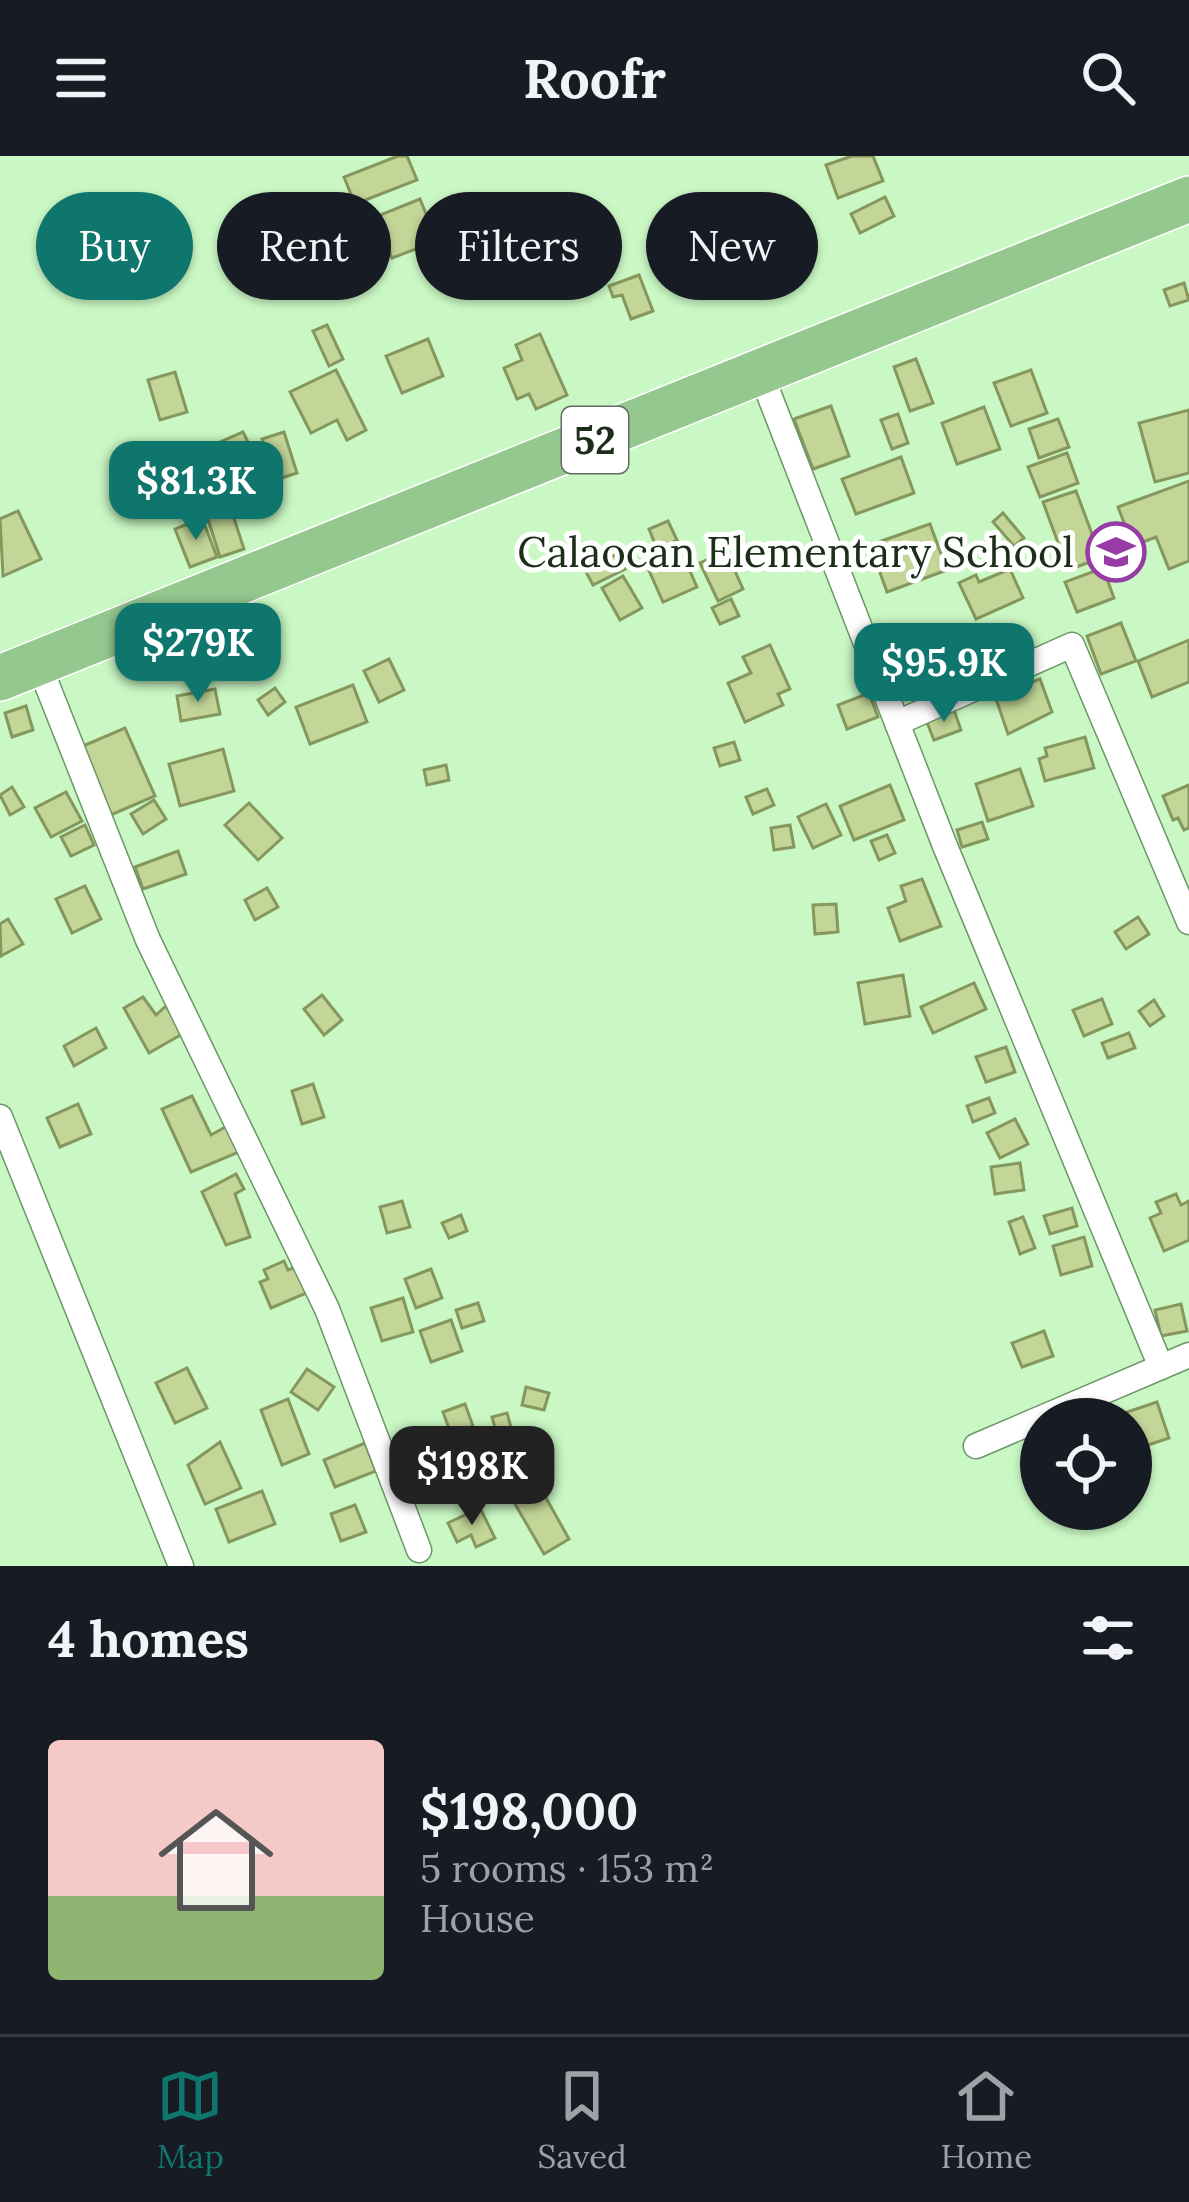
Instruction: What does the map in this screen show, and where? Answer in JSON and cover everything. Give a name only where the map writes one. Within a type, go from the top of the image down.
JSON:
[{"type":"highway","name":"52","points":[[19,670],[1189,199]]},
{"type":"street","points":[[761,374],[897,723],[1161,1367]]},
{"type":"street","points":[[897,723],[1072,645],[1189,922]]},
{"type":"street","points":[[19,670],[328,1309],[419,1550]]},
{"type":"street","points":[[0,1117],[182,1566]]},
{"type":"street","points":[[976,1446],[1189,1355]]},
{"type":"building","points":[[407,156],[417,180],[386,192],[350,192],[344,177]]},
{"type":"building","points":[[852,156],[873,156],[883,181],[838,198],[826,165]]},
{"type":"building","points":[[885,197],[894,216],[860,233],[851,214]]},
{"type":"building","points":[[415,201],[415,249],[392,258],[391,256],[391,211]]},
{"type":"building","points":[[639,275],[653,311],[631,319],[622,281]]},
{"type":"building","points":[[1184,283],[1189,300],[1170,306],[1164,290]]},
{"type":"building","points":[[327,325],[343,359],[329,366],[313,331]]},
{"type":"building","points":[[540,334],[567,395],[536,409],[529,394],[517,399],[504,368],[522,360],[516,345]]},
{"type":"building","points":[[428,339],[443,376],[402,393],[386,356]]},
{"type":"building","points":[[916,359],[933,403],[910,411],[894,367]]},
{"type":"building","points":[[336,370],[366,430],[347,440],[337,420],[311,433],[290,392]]},
{"type":"building","points":[[1031,370],[1047,413],[1011,426],[994,383]]},
{"type":"building","points":[[175,372],[187,412],[160,420],[148,380]]},
{"type":"building","points":[[831,406],[849,456],[813,469],[794,419]]},
{"type":"building","points":[[984,407],[1000,449],[957,464],[942,423]]},
{"type":"building","points":[[1189,410],[1189,473],[1155,482],[1139,423]]},
{"type":"building","points":[[898,414],[908,443],[892,449],[881,420]]},
{"type":"building","points":[[1058,419],[1069,447],[1039,458],[1029,429]]},
{"type":"building","points":[[243,432],[252,450],[219,465],[211,446]]},
{"type":"building","points":[[284,432],[297,473],[275,480],[262,439]]},
{"type":"building","points":[[1067,453],[1078,483],[1040,497],[1028,467]]},
{"type":"building","points":[[255,455],[269,483],[245,495],[231,466]]},
{"type":"building","points":[[901,457],[914,493],[856,514],[842,479]]},
{"type":"building","points":[[221,478],[244,549],[220,557],[197,485]]},
{"type":"building","points":[[1189,481],[1189,561],[1169,569],[1156,537],[1133,546],[1118,507]]},
{"type":"building","points":[[1076,491],[1101,558],[1068,570],[1043,502]]},
{"type":"building","points":[[18,511],[41,559],[3,576],[0,519]]},
{"type":"building","points":[[1003,513],[1024,538],[1014,546],[993,522]]},
{"type":"building","points":[[202,518],[217,557],[190,567],[175,529]]},
{"type":"building","points":[[668,521],[677,540],[657,549],[649,529]]},
{"type":"building","points":[[930,524],[947,570],[887,592],[870,545]]},
{"type":"building","points":[[681,551],[697,587],[663,602],[647,566]]},
{"type":"building","points":[[726,551],[743,589],[718,601],[700,563]]},
{"type":"building","points":[[617,554],[625,569],[593,585],[585,570]]},
{"type":"building","points":[[1103,568],[1114,598],[1077,612],[1065,582]]},
{"type":"building","points":[[1010,569],[1023,598],[976,619],[959,583],[976,575],[979,582]]},
{"type":"building","points":[[623,576],[642,608],[620,620],[602,588]]},
{"type":"building","points":[[731,599],[739,616],[720,624],[712,608]]},
{"type":"building","points":[[1121,623],[1136,661],[1101,674],[1087,636]]},
{"type":"building","points":[[213,625],[217,645],[200,648],[196,628]]},
{"type":"building","points":[[949,628],[959,655],[947,660],[953,677],[899,697],[883,653]]},
{"type":"building","points":[[1189,640],[1189,682],[1152,697],[1138,661]]},
{"type":"building","points":[[770,645],[790,689],[778,694],[783,705],[745,722],[728,683],[751,673],[743,657]]},
{"type":"building","points":[[389,659],[404,690],[379,702],[364,671]]},
{"type":"building","points":[[1040,679],[1052,712],[1008,734],[995,696]]},
{"type":"building","points":[[353,685],[367,722],[310,744],[296,707]]},
{"type":"building","points":[[275,688],[285,702],[268,715],[258,700]]},
{"type":"building","points":[[215,689],[220,714],[181,721],[177,696]]},
{"type":"building","points":[[869,693],[878,717],[847,729],[838,705]]},
{"type":"building","points":[[26,706],[33,730],[12,737],[5,713]]},
{"type":"building","points":[[954,710],[961,730],[934,740],[926,720]]},
{"type":"building","points":[[125,728],[155,796],[106,817],[76,749]]},
{"type":"building","points":[[1085,737],[1094,768],[1045,781],[1039,759],[1047,756],[1045,748]]},
{"type":"building","points":[[734,742],[740,760],[720,766],[714,748]]},
{"type":"building","points":[[223,749],[234,791],[180,806],[169,764]]},
{"type":"building","points":[[446,765],[449,780],[427,785],[424,770]]},
{"type":"building","points":[[1020,769],[1033,806],[988,821],[976,784]]},
{"type":"building","points":[[890,785],[904,820],[854,840],[840,806]]},
{"type":"building","points":[[1189,785],[1189,828],[1184,830],[1178,818],[1173,820],[1163,796]]},
{"type":"building","points":[[12,787],[24,807],[10,815],[0,795]]},
{"type":"building","points":[[767,789],[774,805],[753,814],[746,797]]},
{"type":"building","points":[[66,792],[82,821],[51,837],[35,808]]},
{"type":"building","points":[[154,800],[166,819],[143,834],[131,814]]},
{"type":"building","points":[[249,803],[282,838],[258,860],[225,825]]},
{"type":"building","points":[[826,804],[841,835],[813,848],[798,817]]},
{"type":"building","points":[[982,822],[988,839],[962,847],[957,830]]},
{"type":"building","points":[[85,825],[94,845],[71,856],[61,837]]},
{"type":"building","points":[[790,825],[794,847],[774,850],[771,828]]},
{"type":"building","points":[[887,835],[895,853],[879,860],[871,841]]},
{"type":"building","points":[[178,851],[186,874],[143,889],[135,867]]},
{"type":"building","points":[[922,879],[941,926],[900,941],[888,908],[906,901],[901,886]]},
{"type":"building","points":[[85,886],[101,919],[72,933],[56,899]]},
{"type":"building","points":[[267,888],[278,907],[255,920],[245,900]]},
{"type":"building","points":[[836,904],[838,932],[815,934],[813,905]]},
{"type":"building","points":[[1138,917],[1149,934],[1126,949],[1115,932]]},
{"type":"building","points":[[8,919],[23,944],[1,956],[0,924]]},
{"type":"building","points":[[903,975],[910,1016],[865,1024],[858,983]]},
{"type":"building","points":[[974,983],[986,1009],[933,1033],[921,1007]]},
{"type":"building","points":[[322,995],[342,1020],[324,1035],[304,1009]]},
{"type":"building","points":[[143,997],[156,1015],[166,1006],[184,1033],[149,1053],[124,1008]]},
{"type":"building","points":[[1102,999],[1112,1024],[1084,1036],[1073,1010]]},
{"type":"building","points":[[1154,1000],[1164,1016],[1150,1026],[1139,1011]]},
{"type":"building","points":[[96,1028],[106,1048],[74,1066],[64,1046]]},
{"type":"building","points":[[1129,1033],[1135,1048],[1108,1058],[1102,1043]]},
{"type":"building","points":[[1006,1047],[1015,1072],[986,1082],[976,1057]]},
{"type":"building","points":[[313,1084],[324,1117],[302,1124],[292,1091]]},
{"type":"building","points":[[192,1096],[211,1135],[229,1125],[239,1152],[191,1172],[162,1109]]},
{"type":"building","points":[[989,1098],[995,1113],[973,1122],[967,1106]]},
{"type":"building","points":[[78,1104],[91,1134],[60,1147],[47,1118]]},
{"type":"building","points":[[1015,1119],[1028,1144],[1000,1158],[987,1133]]},
{"type":"building","points":[[1020,1163],[1024,1190],[995,1194],[991,1167]]},
{"type":"building","points":[[236,1174],[244,1189],[235,1194],[250,1237],[226,1245],[202,1192]]},
{"type":"building","points":[[1176,1194],[1181,1205],[1189,1201],[1189,1240],[1164,1251],[1150,1218],[1161,1213],[1156,1202]]},
{"type":"building","points":[[402,1201],[410,1227],[387,1233],[380,1207]]},
{"type":"building","points":[[1072,1208],[1077,1226],[1050,1234],[1044,1216]]},
{"type":"building","points":[[461,1215],[467,1231],[449,1238],[442,1223]]},
{"type":"building","points":[[1023,1217],[1035,1248],[1020,1254],[1009,1222]]},
{"type":"building","points":[[1084,1237],[1092,1266],[1061,1275],[1053,1246]]},
{"type":"building","points":[[284,1261],[288,1270],[298,1266],[309,1292],[271,1308],[260,1282],[268,1279],[264,1270]]},
{"type":"building","points":[[431,1269],[442,1298],[416,1308],[405,1279]]},
{"type":"building","points":[[403,1298],[413,1332],[382,1341],[371,1308]]},
{"type":"building","points":[[478,1303],[484,1321],[462,1328],[456,1310]]},
{"type":"building","points":[[1181,1304],[1187,1331],[1161,1336],[1155,1310]]},
{"type":"building","points":[[451,1320],[462,1351],[431,1362],[420,1331]]},
{"type":"building","points":[[1044,1331],[1053,1356],[1022,1367],[1012,1343]]},
{"type":"building","points":[[187,1368],[207,1408],[175,1423],[156,1383]]},
{"type":"building","points":[[307,1369],[334,1387],[318,1410],[291,1392]]},
{"type":"building","points":[[526,1387],[549,1393],[544,1410],[522,1405]]},
{"type":"building","points":[[288,1399],[309,1454],[282,1465],[261,1410]]},
{"type":"building","points":[[1157,1402],[1169,1438],[1152,1444],[1152,1404]]},
{"type":"building","points":[[465,1404],[473,1426],[451,1434],[443,1412]]},
{"type":"building","points":[[507,1413],[514,1438],[499,1442],[492,1417]]},
{"type":"building","points":[[220,1442],[241,1488],[205,1504],[188,1465]]},
{"type":"building","points":[[365,1443],[376,1471],[335,1487],[324,1460]]},
{"type":"building","points":[[541,1489],[569,1539],[544,1554],[515,1504]]},
{"type":"building","points":[[262,1491],[275,1524],[229,1542],[216,1509]]},
{"type":"building","points":[[355,1505],[366,1532],[341,1541],[331,1514]]},
{"type":"building","points":[[480,1508],[495,1538],[476,1547],[471,1535],[457,1542],[448,1523]]},
{"type":"place","name":"Calaocan Elementary School","points":[[1116,552]]}]
